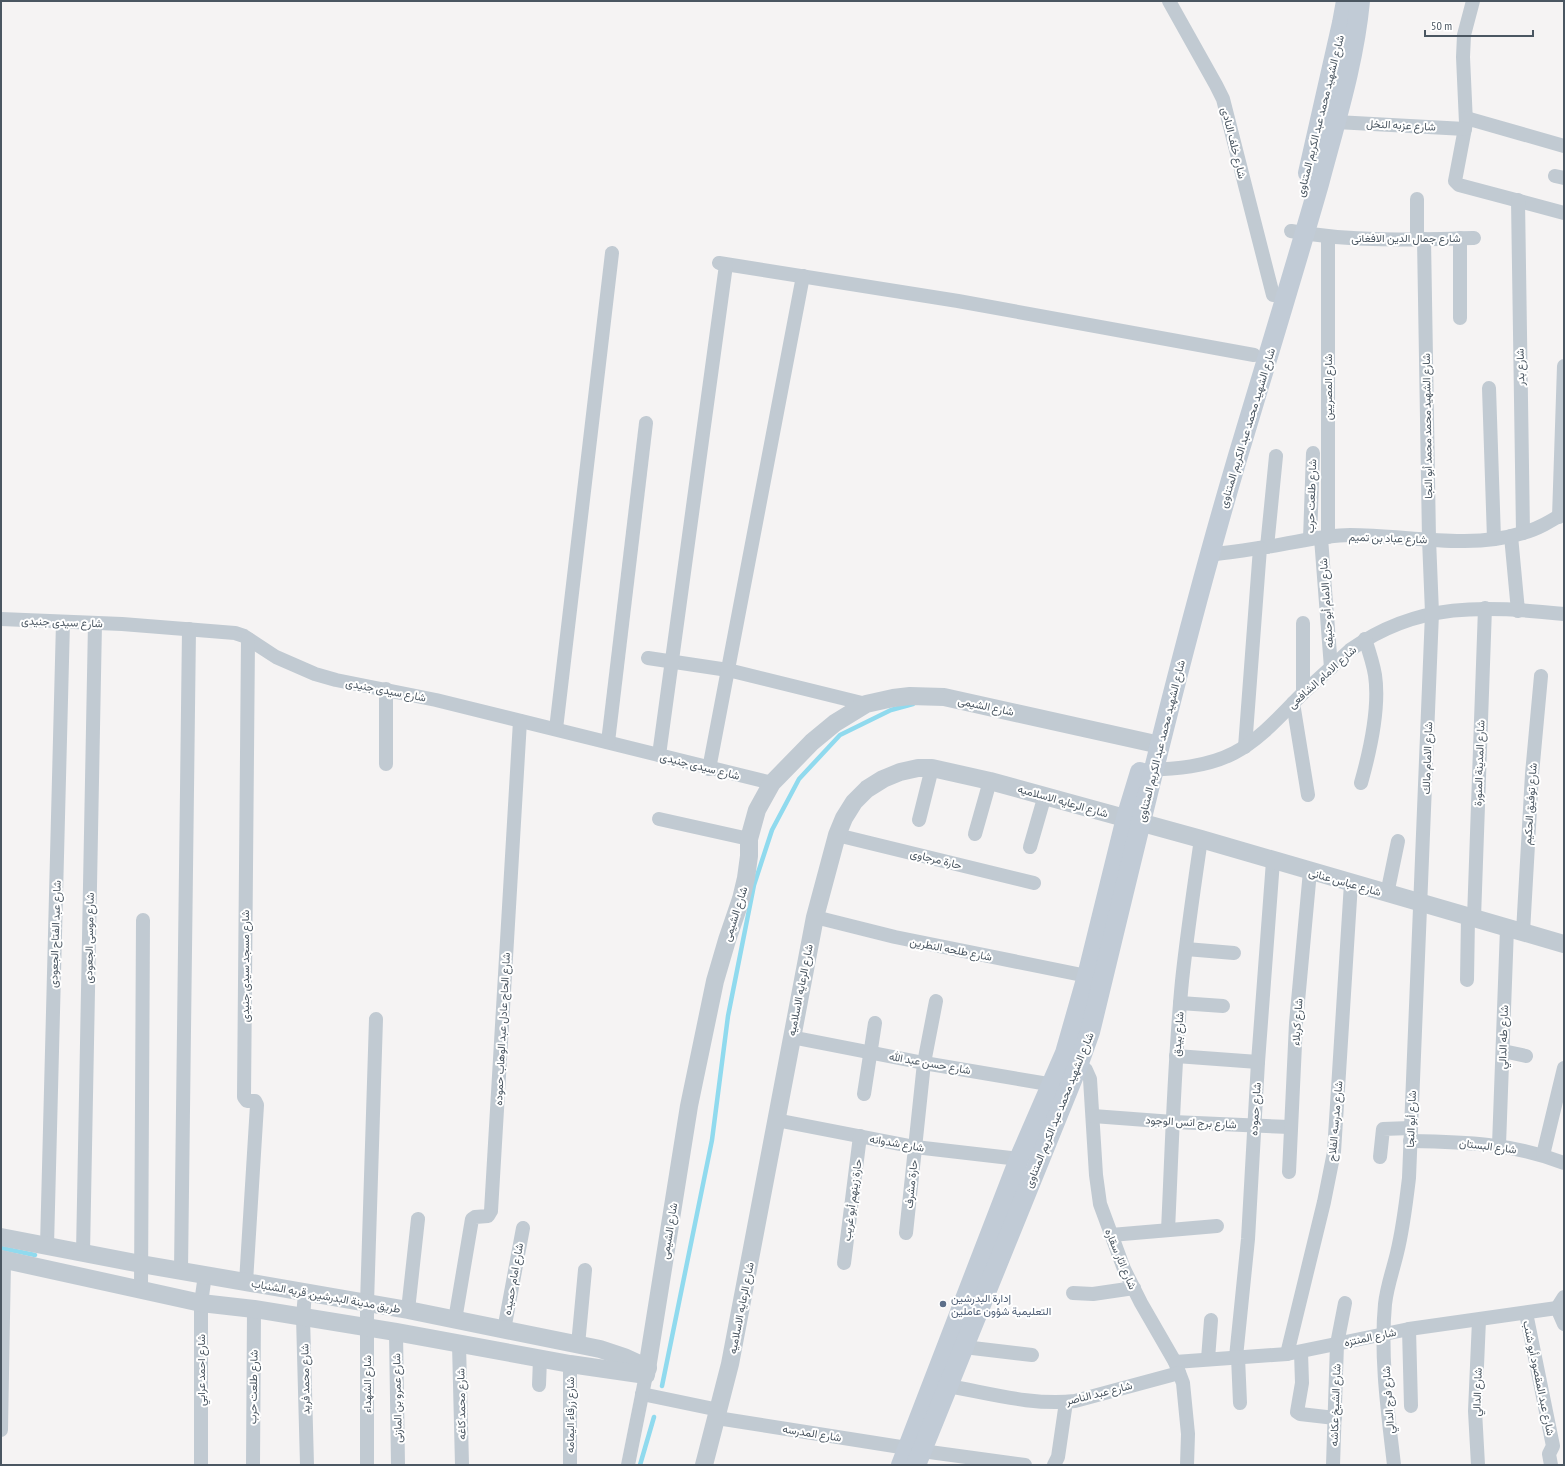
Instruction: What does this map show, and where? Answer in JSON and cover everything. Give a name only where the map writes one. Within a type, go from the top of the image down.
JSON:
[{"type":"main road","name":"شارع الشهيد محمد عبد الكريم المتناوى","points":[[1154,743],[1209,555],[1220,499],[1254,355],[1273,295],[1298,233],[1318,129],[1346,1]]},
{"type":"main road","name":"شارع الشهيد محمد عبد الكريم المتناوى","points":[[1072,1058],[1087,976],[1147,770],[1220,499],[1298,233],[1336,122],[1351,66],[1360,1]]},
{"type":"main road","name":"شارع الشهيد محمد عبد الكريم المتناوى","points":[[911,1457],[948,1386],[964,1347],[1060,1086],[1072,1058],[1090,1032],[1133,820]]},
{"type":"main road","name":"شارع الشهيد محمد عبد الكريم المتناوى","points":[[911,1457],[1019,1158],[1060,1086]]},
{"type":"street","name":"شارع خلف النادى","points":[[1169,1],[1223,99],[1273,295]]},
{"type":"street","points":[[1473,1],[1464,34],[1463,46],[1466,123],[1455,179],[1457,184],[1564,213]]},
{"type":"street","name":"شارع عزبه النخل","points":[[1336,122],[1466,123],[1564,146]]},
{"type":"street","name":"شارع الشهيد محمد محمد أبو النجا","points":[[1417,199],[1420,239],[1432,613]]},
{"type":"street","name":"شارع بدر","points":[[1518,200],[1518,611]]},
{"type":"street","name":"شارع جمال الدين الافغانى","points":[[1298,233],[1328,237],[1381,240],[1467,238],[1460,318]]},
{"type":"street","name":"شارع المصريين","points":[[1320,538],[1328,237]]},
{"type":"street","points":[[556,729],[612,253]]},
{"type":"street","points":[[659,756],[722,264],[958,301],[1254,355]]},
{"type":"street","points":[[709,769],[803,276]]},
{"type":"street","points":[[1561,515],[1564,366]]},
{"type":"street","points":[[1489,388],[1494,539]]},
{"type":"street","points":[[608,742],[646,423]]},
{"type":"street","name":"شارع طلعت حرب","points":[[1313,453],[1320,538]]},
{"type":"street","points":[[1246,746],[1264,548],[1276,456]]},
{"type":"street","name":"شارع عباد بن تميم","points":[[1209,555],[1264,548],[1320,538],[1350,535],[1470,541],[1494,539],[1517,534],[1546,524],[1561,515]]},
{"type":"street","name":"شارع الامام أبو حنيفه","points":[[1320,538],[1331,668]]},
{"type":"street","name":"شارع الامام الشافعى","points":[[1147,770],[1191,767],[1213,762],[1234,754],[1246,746],[1350,650],[1365,639],[1405,621],[1432,613],[1457,609],[1484,608],[1564,614]]},
{"type":"street","name":"شارع المدينة المنورة","points":[[1466,980],[1471,918],[1484,608]]},
{"type":"street","name":"شارع الامام مالك","points":[[1419,903],[1426,795],[1432,613]]},
{"type":"street","name":"شارع سيدى جنيدى","points":[[1,619],[96,623],[235,633],[248,639],[276,658],[315,674],[336,680],[436,700],[772,784]]},
{"type":"street","name":"شارع عبد الفتاح الجعودى","points":[[46,1246],[63,622]]},
{"type":"street","name":"شارع موسى الجعودى","points":[[83,1253],[96,623]]},
{"type":"street","points":[[1303,623],[1298,698],[1308,796]]},
{"type":"street","points":[[181,1271],[189,629]]},
{"type":"street","name":"شارع مسجد سيدى جنيدى","points":[[246,1282],[257,1105],[255,1101],[247,1101],[244,1097],[248,639]]},
{"type":"street","points":[[1361,783],[1370,751],[1376,692],[1375,676],[1365,639]]},
{"type":"street","points":[[648,658],[728,670],[866,704]]},
{"type":"street","name":"شارع توفيق الحكيم","points":[[1515,930],[1541,676]]},
{"type":"street","points":[[386,689],[386,764]]},
{"type":"street","name":"شارع الشيمى","points":[[628,1465],[647,1372],[689,1106],[715,980],[741,899],[749,856],[749,839],[757,810],[772,784],[812,742],[835,723],[866,704],[910,696],[944,697],[1154,743]]},
{"type":"street","name":"شارع الحاج عادل عبد الوهاب حموده","points":[[455,1320],[472,1219],[475,1217],[488,1216],[491,1211],[520,722]]},
{"type":"street","name":"شارع الرعايه الاسلاميه","points":[[704,1465],[730,1364],[815,917],[837,835],[844,818],[851,807],[867,789],[883,779],[900,772],[918,768],[932,768],[1045,795],[1133,820]]},
{"type":"street","points":[[920,820],[932,768]]},
{"type":"street","points":[[975,834],[990,781]]},
{"type":"street","points":[[1030,847],[1045,795]]},
{"type":"street","points":[[659,819],[749,839]]},
{"type":"street","name":"شارع عباس عنانى","points":[[1133,820],[1564,944]]},
{"type":"street","name":"حارة مرجاوى","points":[[837,835],[1034,883]]},
{"type":"street","name":"شارع بيدق","points":[[1168,1230],[1180,1003],[1201,840]]},
{"type":"street","points":[[1387,894],[1398,841]]},
{"type":"street","name":"شارع حموده","points":[[1240,1403],[1237,1357],[1248,1239],[1258,1062],[1273,861]]},
{"type":"street","name":"شارع كربلاء","points":[[1289,1172],[1296,1023],[1310,872]]},
{"type":"street","name":"شارع مدرسه الفلاح","points":[[1287,1354],[1324,1202],[1334,1152],[1351,883]]},
{"type":"street","name":"شارع أبو النجا","points":[[1384,1334],[1384,1317],[1388,1287],[1398,1252],[1409,1178],[1419,903]]},
{"type":"street","name":"شارع طلحه النطرين","points":[[815,917],[895,937],[1087,976]]},
{"type":"street","points":[[141,1289],[143,920]]},
{"type":"street","name":"شارع طه الدالي","points":[[1499,1145],[1503,1051],[1515,930]]},
{"type":"street","points":[[1186,949],[1234,953]]},
{"type":"street","name":"حارة مشرف","points":[[906,1233],[924,1063],[936,1001]]},
{"type":"street","points":[[1180,1003],[1223,1006]]},
{"type":"street","name":"شارع الشهداء","points":[[367,1465],[366,1327],[376,1019]]},
{"type":"street","points":[[864,1094],[875,1023]]},
{"type":"street","name":"شارع حسن عبد الله","points":[[791,1037],[924,1063],[1060,1086]]},
{"type":"street","points":[[1503,1051],[1526,1056]]},
{"type":"street","points":[[1176,1056],[1258,1062]]},
{"type":"street","name":"شارع اثار سقاره","points":[[1072,1058],[1086,1070],[1090,1079],[1096,1175],[1100,1204],[1110,1235],[1134,1288],[1183,1383],[1188,1434],[1187,1465]]},
{"type":"street","points":[[1543,1155],[1564,1068]]},
{"type":"street","name":"شارع برج انس الوجود","points":[[1093,1116],[1173,1122],[1290,1126]]},
{"type":"street","name":"شارع شدوانه","points":[[776,1120],[915,1147],[1019,1158]]},
{"type":"street","name":"شارع البستان","points":[[1380,1157],[1383,1129],[1410,1135],[1459,1142],[1499,1145],[1543,1155],[1564,1163]]},
{"type":"street","name":"حارة زينهم أبو غريب","points":[[844,1263],[860,1136]]},
{"type":"street","points":[[408,1310],[418,1219]]},
{"type":"street","points":[[1110,1235],[1217,1226]]},
{"type":"street","name":"شارع امام حميده","points":[[504,1330],[523,1228]]},
{"type":"street","name":"طريق مدينة البدرشين, قريه الشنباب","points":[[1,1237],[141,1264],[408,1310],[578,1345],[612,1353],[647,1372]]},
{"type":"street","points":[[1,1430],[3,1259]]},
{"type":"street","name":"طريق مدينة البدرشين, قريه الشنباب","points":[[3,1259],[201,1303],[254,1309],[366,1327],[570,1364],[647,1372]]},
{"type":"street","points":[[578,1345],[585,1270]]},
{"type":"street","name":"شارع احمد عرابي","points":[[201,1465],[201,1303],[205,1274]]},
{"type":"street","points":[[1073,1293],[1093,1294],[1134,1288]]},
{"type":"street","name":"شارع محمد فريد","points":[[305,1293],[303,1317],[307,1465]]},
{"type":"street","name":"شارع الشيخ عكاشه","points":[[1332,1465],[1337,1344],[1345,1303]]},
{"type":"street","points":[[1562,1305],[1564,1324]]},
{"type":"street","name":"شارع المنتزه","points":[[1176,1367],[1208,1359],[1301,1352],[1409,1329],[1526,1314],[1562,1305]]},
{"type":"street","name":"شارع طلعت حرب","points":[[253,1465],[254,1309]]},
{"type":"street","name":"شارع عبد المقصود أبو شنب","points":[[1526,1314],[1559,1447],[1549,1454],[1551,1465]]},
{"type":"street","points":[[1208,1359],[1210,1320]]},
{"type":"street","name":"شارع الدالي","points":[[1478,1465],[1475,1411],[1479,1320]]},
{"type":"street","points":[[1409,1329],[1412,1406]]},
{"type":"street","name":"شارع عمرو بن المازنى","points":[[396,1332],[398,1465]]},
{"type":"street","name":"شارع فرج الدالي","points":[[1384,1334],[1386,1377],[1394,1465]]},
{"type":"street","name":"شارع محمد كاغه","points":[[459,1344],[462,1465]]},
{"type":"street","points":[[964,1347],[1032,1355]]},
{"type":"street","points":[[1301,1352],[1302,1383],[1297,1412],[1300,1414],[1335,1418]]},
{"type":"street","points":[[539,1385],[540,1359]]},
{"type":"street","name":"شارع زرقاء اليمامه","points":[[570,1364],[570,1465]]},
{"type":"street","name":"شارع عبد الناصر","points":[[948,1386],[1047,1403],[1066,1402],[1176,1367]]},
{"type":"street","name":"شارع المدرسه","points":[[642,1394],[718,1414],[911,1457],[1025,1465]]},
{"type":"street","points":[[1054,1465],[1058,1457],[1066,1402]]},
{"type":"waterway","points":[[662,1386],[712,1140],[728,1016],[754,885],[772,830],[799,779],[840,735],[891,710],[913,704]]},
{"type":"waterway","points":[[1,1248],[35,1255]]},
{"type":"waterway","points":[[640,1465],[654,1417]]},
{"type":"place","name":"إدارة البدرشين التعليمية شؤون عاملين","points":[[943,1304]]}]
